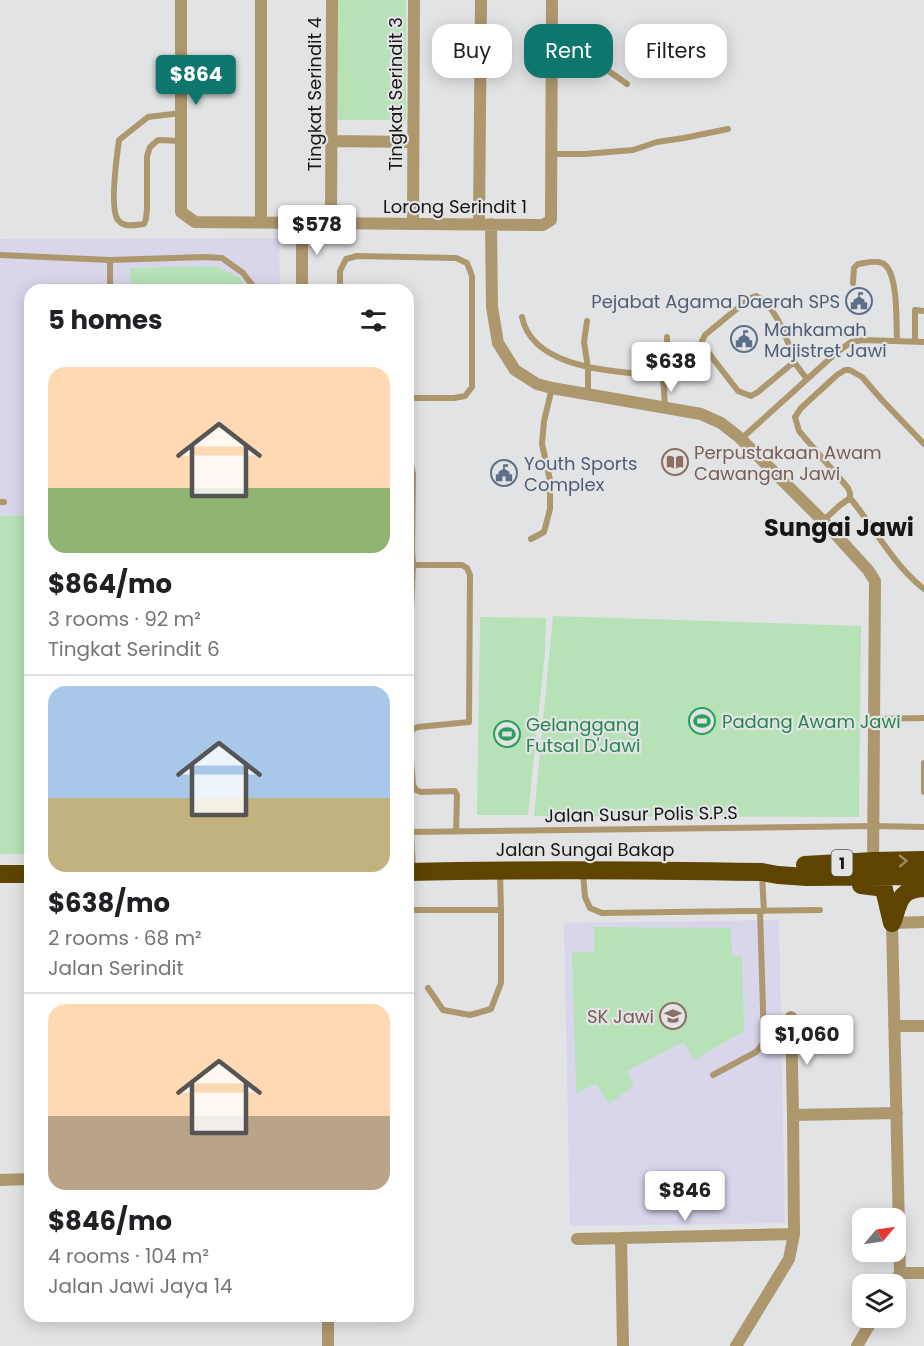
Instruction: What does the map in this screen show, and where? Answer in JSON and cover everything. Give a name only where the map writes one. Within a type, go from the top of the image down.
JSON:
[{"type":"highway","name":"Jalan Sungai Bakap","points":[[414,872],[649,870],[762,872],[807,877],[924,860]]},
{"type":"highway","name":"Jalan Sungai Bakap","points":[[762,872],[777,867],[873,869],[924,876]]},
{"type":"highway","points":[[0,874],[24,874]]},
{"type":"highway","points":[[807,877],[824,882],[884,889],[892,923]]},
{"type":"highway","points":[[892,923],[900,899],[907,891],[924,888]]},
{"type":"street","points":[[181,0],[181,141]]},
{"type":"street","points":[[261,0],[261,223]]},
{"type":"street","name":"Tingkat Serindit 4","points":[[331,223],[332,0]]},
{"type":"street","name":"Tingkat Serindit 3","points":[[413,224],[414,0]]},
{"type":"street","points":[[481,0],[485,224],[492,307],[498,343],[515,369],[537,384],[700,414],[721,423],[741,439],[868,570],[874,581],[873,869]]},
{"type":"street","points":[[552,0],[552,24]]},
{"type":"street","points":[[552,78],[552,154]]},
{"type":"street","name":"Lorong Serindit 1","points":[[181,141],[181,212],[195,222],[543,225],[551,220],[552,154]]},
{"type":"street","points":[[332,141],[413,142]]},
{"type":"street","points":[[302,223],[302,284]]},
{"type":"street","points":[[897,1274],[897,1113],[892,923],[924,922]]},
{"type":"street","points":[[736,1346],[789,1259],[794,1234],[791,1017]]},
{"type":"street","points":[[894,1026],[924,1026]]},
{"type":"street","points":[[794,1115],[897,1113]]},
{"type":"street","points":[[0,1180],[24,1179]]},
{"type":"street","points":[[578,1239],[794,1234]]},
{"type":"street","points":[[621,1238],[623,1346]]},
{"type":"street","points":[[906,1277],[924,1273]]},
{"type":"street","points":[[328,1322],[328,1346]]},
{"type":"street","points":[[857,1346],[868,1328]]},
{"type":"lane","points":[[613,74],[627,84]]},
{"type":"lane","points":[[181,113],[148,117],[119,140],[114,210],[118,220],[126,226],[144,224],[146,219],[147,156],[150,147],[158,140],[181,141]]},
{"type":"lane","points":[[552,154],[633,150],[657,142],[728,129]]},
{"type":"lane","points":[[0,255],[110,260],[222,258],[243,273],[251,284]]},
{"type":"lane","points":[[340,284],[340,271],[346,259],[357,256],[456,258],[467,263],[472,276],[472,387],[465,396],[414,398]]},
{"type":"lane","points":[[110,260],[110,284]]},
{"type":"lane","points":[[853,283],[854,268],[858,264],[880,262],[887,267],[896,292],[897,340]]},
{"type":"lane","points":[[794,362],[758,392],[751,396],[746,395],[738,391],[704,347],[702,341],[705,335],[750,297],[756,296],[762,299],[784,331],[794,362],[807,379]]},
{"type":"lane","points":[[915,341],[915,310],[924,310]]},
{"type":"lane","points":[[522,317],[524,328],[531,338],[547,352],[588,368],[663,376]]},
{"type":"lane","points":[[587,321],[584,342],[588,368],[588,395]]},
{"type":"lane","points":[[665,407],[663,376],[667,337]]},
{"type":"lane","points":[[741,439],[851,342],[897,340],[924,342]]},
{"type":"lane","points":[[924,444],[862,377],[850,370],[837,375],[814,395],[795,417],[799,431],[848,488],[850,498],[895,561],[924,589]]},
{"type":"lane","points":[[531,539],[544,532],[550,509],[550,480],[542,444],[544,421],[552,388]]},
{"type":"lane","points":[[823,521],[850,498]]},
{"type":"lane","points":[[414,565],[462,565],[467,568],[470,575],[469,722],[414,729]]},
{"type":"lane","points":[[874,719],[924,718]]},
{"type":"lane","points":[[924,763],[924,792]]},
{"type":"lane","points":[[414,787],[421,792],[455,791],[457,795],[456,831]]},
{"type":"lane","name":"Jalan Susur Polis S.P.S","points":[[414,832],[924,827]]},
{"type":"lane","points":[[428,988],[443,1010],[470,1015],[491,1009],[501,983],[500,870]]},
{"type":"lane","points":[[583,870],[585,897],[590,908],[602,913],[819,910]]},
{"type":"lane","points":[[713,1075],[756,1052],[764,1042],[762,872]]},
{"type":"lane","points":[[415,910],[501,910]]},
{"type":"shaded area","points":[[279,238],[280,284],[24,284],[24,515],[0,516],[0,239]]},
{"type":"shaded area","name":"SK Jawi","points":[[779,920],[785,1223],[570,1226],[564,923]]},
{"type":"green space","points":[[338,0],[406,0],[406,120],[338,120]]},
{"type":"green space","points":[[217,266],[240,278],[245,284],[130,284],[130,268]]},
{"type":"green space","points":[[24,515],[24,854],[0,854],[0,516]]},
{"type":"green space","name":"Padang Awam Jawi","points":[[553,616],[861,626],[859,817],[534,816]]},
{"type":"green space","name":"Gelanggang Futsal D'Jawi","points":[[480,617],[546,618],[545,652],[528,815],[477,815]]},
{"type":"green space","points":[[594,927],[731,928],[732,956],[742,957],[744,1031],[694,1060],[683,1042],[627,1071],[634,1086],[609,1104],[596,1084],[576,1093],[572,952],[594,952]]},
{"type":"place","name":"Pejabat Agama Daerah SPS","points":[[859,301]]},
{"type":"place","name":"Mahkamah Majistret Jawi","points":[[744,339]]},
{"type":"place","name":"Perpustakaan Awam Cawangan Jawi","points":[[675,462]]},
{"type":"place","name":"Youth Sports Complex","points":[[504,473]]},
{"type":"place","name":"Padang Awam Jawi","points":[[702,721]]},
{"type":"place","name":"Gelanggang Futsal D'Jawi","points":[[507,734]]},
{"type":"place","name":"SK Jawi","points":[[673,1016]]},
{"type":"district","name":"Sungai Jawi","points":[[839,527]]}]
